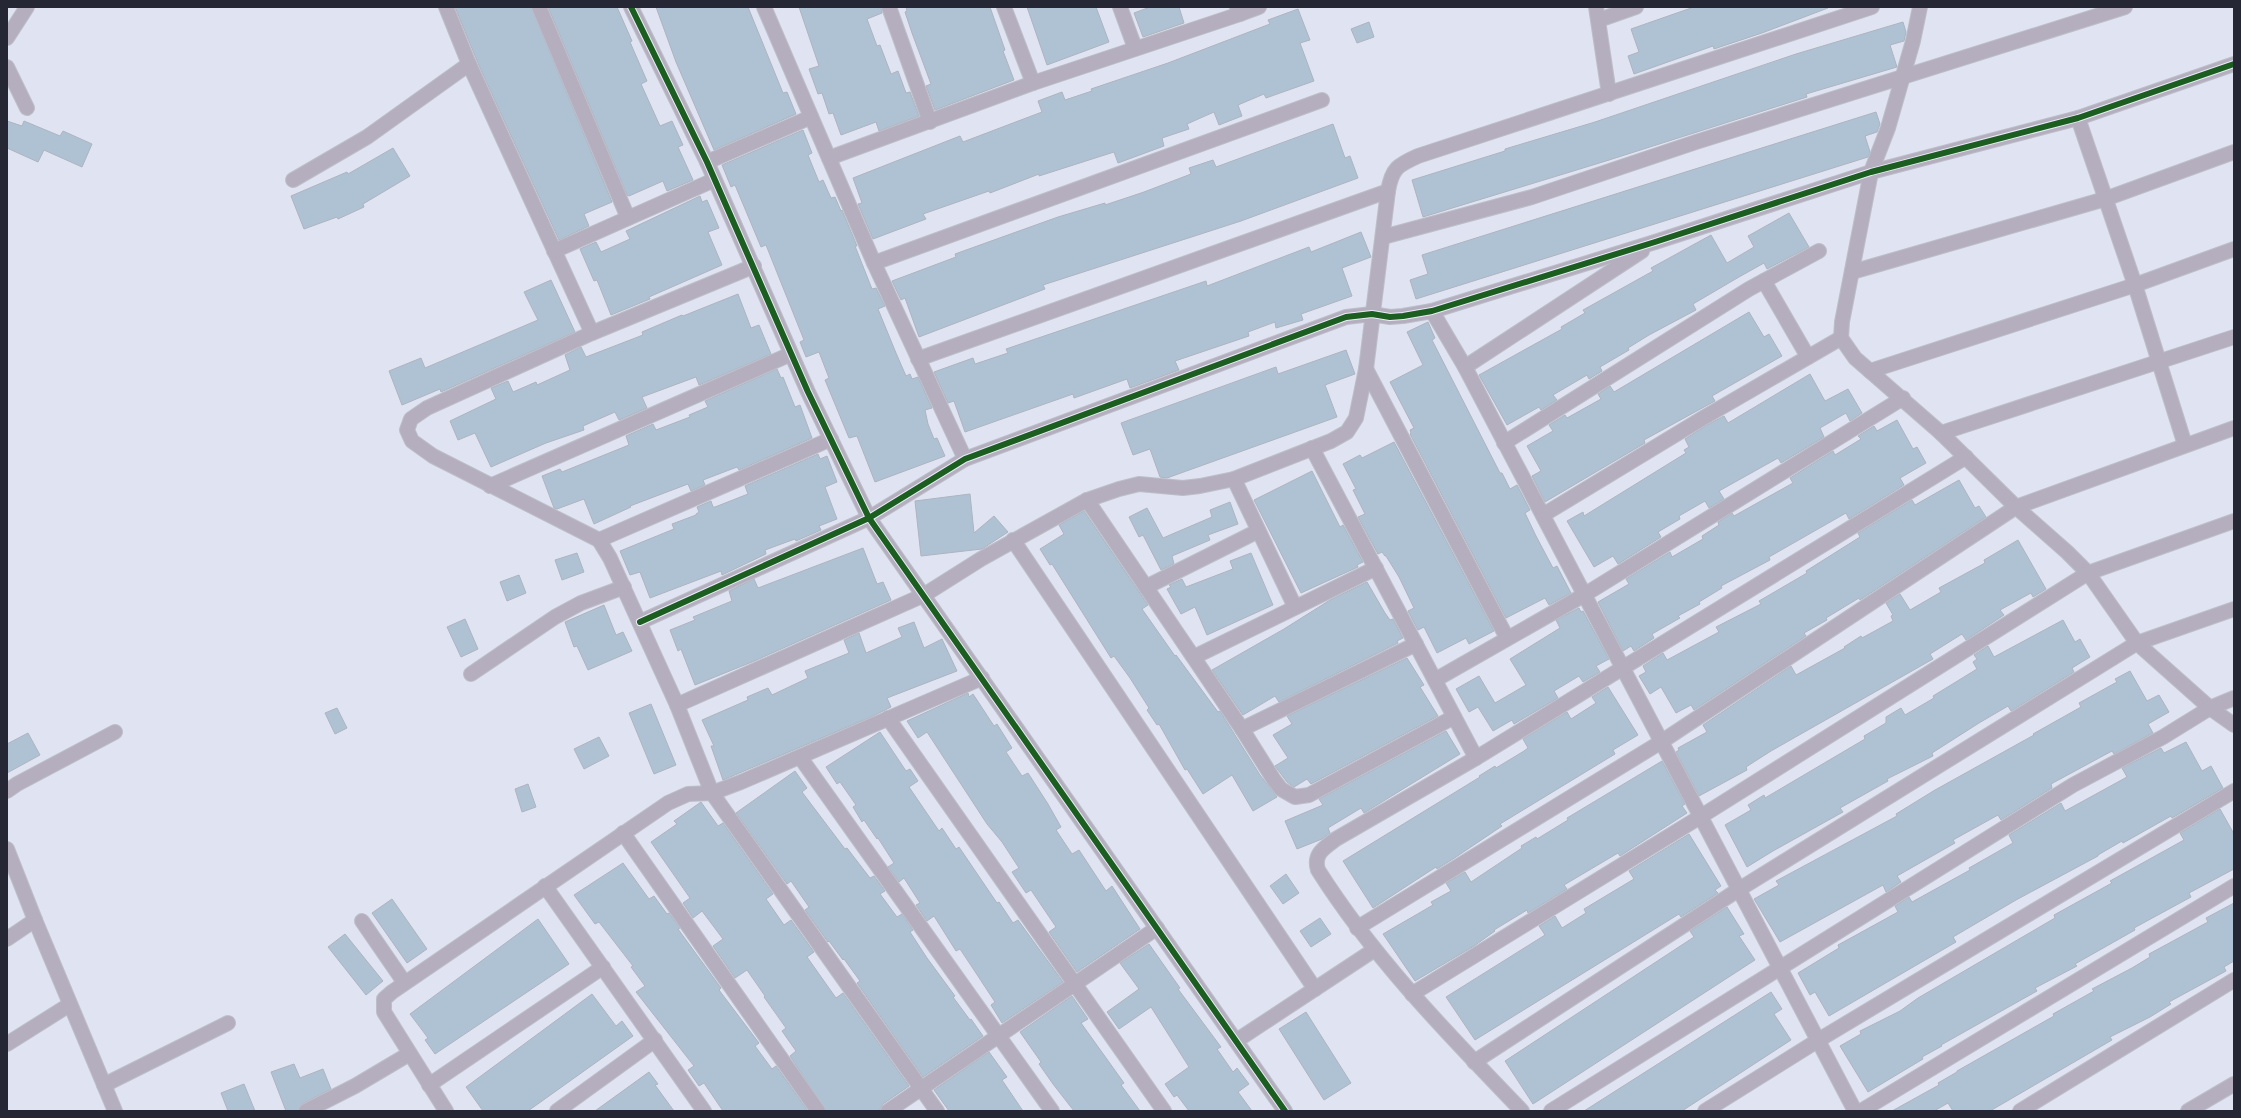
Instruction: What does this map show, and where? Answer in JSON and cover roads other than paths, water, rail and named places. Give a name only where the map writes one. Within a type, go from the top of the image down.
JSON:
[{"type":"street","points":[[7,38],[27,7]]},
{"type":"street","points":[[446,7],[469,64],[592,333]]},
{"type":"street","points":[[540,7],[628,218]]},
{"type":"street","points":[[631,7],[707,162],[754,266],[791,354],[869,518],[888,548],[924,595],[1285,1111]]},
{"type":"street","points":[[764,7],[874,263],[965,459]]},
{"type":"street","points":[[889,7],[930,122]]},
{"type":"street","points":[[1004,7],[1033,83]]},
{"type":"street","points":[[1120,7],[1135,48]]},
{"type":"street","points":[[829,158],[1033,83],[1239,10],[1259,7]]},
{"type":"street","points":[[1609,94],[1597,13],[1636,7]]},
{"type":"street","points":[[677,705],[924,595],[1013,540],[1087,500],[1139,484],[1183,488],[1200,486],[1234,478],[1312,448],[1347,432],[1356,418],[1366,369],[1388,190],[1393,172],[1398,166],[1412,159],[1872,7]]},
{"type":"street","points":[[1920,7],[1913,41],[1888,128],[1870,172],[1841,338],[1849,351],[1870,371],[1941,432],[2016,507],[2038,524],[2088,573],[2137,643],[2210,708],[2234,725]]},
{"type":"street","points":[[1383,237],[1532,197],[1696,142],[2125,7]]},
{"type":"street","points":[[293,180],[367,137],[469,64]]},
{"type":"street","points":[[640,622],[869,518],[965,459],[1346,317],[1372,314],[1390,317],[1432,311],[1655,242],[1870,172],[2078,118],[2234,64]]},
{"type":"street","points":[[7,67],[27,108]]},
{"type":"street","points":[[874,263],[1322,100]]},
{"type":"street","points":[[707,162],[811,117]]},
{"type":"street","points":[[2078,118],[2135,285],[2185,445]]},
{"type":"street","points":[[1852,272],[2105,198],[2234,152]]},
{"type":"street","points":[[554,251],[714,180]]},
{"type":"street","points":[[918,359],[1388,190]]},
{"type":"street","points":[[1465,367],[1655,242]]},
{"type":"street","points":[[1870,371],[2135,285],[2234,249]]},
{"type":"street","points":[[1504,442],[1764,281],[1818,251]]},
{"type":"street","points":[[754,266],[592,333],[427,408],[411,419],[407,430],[412,441],[419,447],[490,486],[599,540],[605,548],[640,622],[677,705],[712,792],[936,1111]]},
{"type":"street","points":[[1764,281],[1808,357]]},
{"type":"street","points":[[1432,311],[1465,367],[1778,968],[1855,1111]]},
{"type":"street","points":[[1543,515],[1841,338]]},
{"type":"street","points":[[1941,432],[2234,338]]},
{"type":"street","points":[[490,486],[791,354]]},
{"type":"street","points":[[1366,369],[1507,638]]},
{"type":"street","points":[[1435,680],[1584,595],[1903,398]]},
{"type":"street","points":[[1357,928],[1661,742],[2016,507],[2234,428]]},
{"type":"street","points":[[599,540],[831,439]]},
{"type":"street","points":[[1312,448],[1476,758]]},
{"type":"street","points":[[1522,1111],[1474,1062],[1374,950],[1357,928],[1318,870],[1316,863],[1321,851],[1336,839],[1476,758],[1966,457]]},
{"type":"street","points":[[1234,478],[1295,608]]},
{"type":"street","points":[[1087,500],[1194,657],[1281,789],[1295,797],[1302,798],[1320,790],[1454,717]]},
{"type":"street","points":[[1412,994],[1700,817],[2088,573],[2234,521]]},
{"type":"street","points":[[1146,587],[1258,531]]},
{"type":"street","points":[[1013,540],[1315,989]]},
{"type":"street","points":[[1194,657],[1376,568]]},
{"type":"street","points":[[471,674],[555,617],[580,603],[624,587]]},
{"type":"street","points":[[1474,1062],[1738,890],[2137,643],[2234,609]]},
{"type":"street","points":[[1242,729],[1416,644]]},
{"type":"street","points":[[446,1111],[384,1012],[384,999],[404,982],[623,833],[681,797],[698,792],[712,792],[741,782],[982,678]]},
{"type":"street","points":[[1551,1111],[2073,785],[2162,737],[2210,708],[2234,698]]},
{"type":"street","points":[[888,718],[1164,1111]]},
{"type":"street","points":[[7,791],[17,784],[115,732]]},
{"type":"street","points":[[800,756],[1052,1111]]},
{"type":"street","points":[[1705,1111],[1817,1041],[2234,791]]},
{"type":"street","points":[[623,833],[818,1111]]},
{"type":"street","points":[[7,849],[69,1005],[115,1111]]},
{"type":"street","points":[[545,886],[704,1111]]},
{"type":"street","points":[[1861,1111],[2234,886]]},
{"type":"street","points":[[7,938],[35,920]]},
{"type":"street","points":[[362,920],[404,982]]},
{"type":"street","points":[[888,1111],[998,1034],[1076,984],[1157,928]]},
{"type":"street","points":[[1236,1041],[1374,950]]},
{"type":"street","points":[[429,1085],[603,967]]},
{"type":"street","points":[[2020,1111],[2234,980]]},
{"type":"street","points":[[7,1044],[69,1005]]},
{"type":"street","points":[[104,1085],[228,1023]]},
{"type":"street","points":[[557,1111],[655,1040]]},
{"type":"street","points":[[306,1111],[355,1086],[409,1054]]},
{"type":"street","points":[[2188,1111],[2234,1084]]}]
